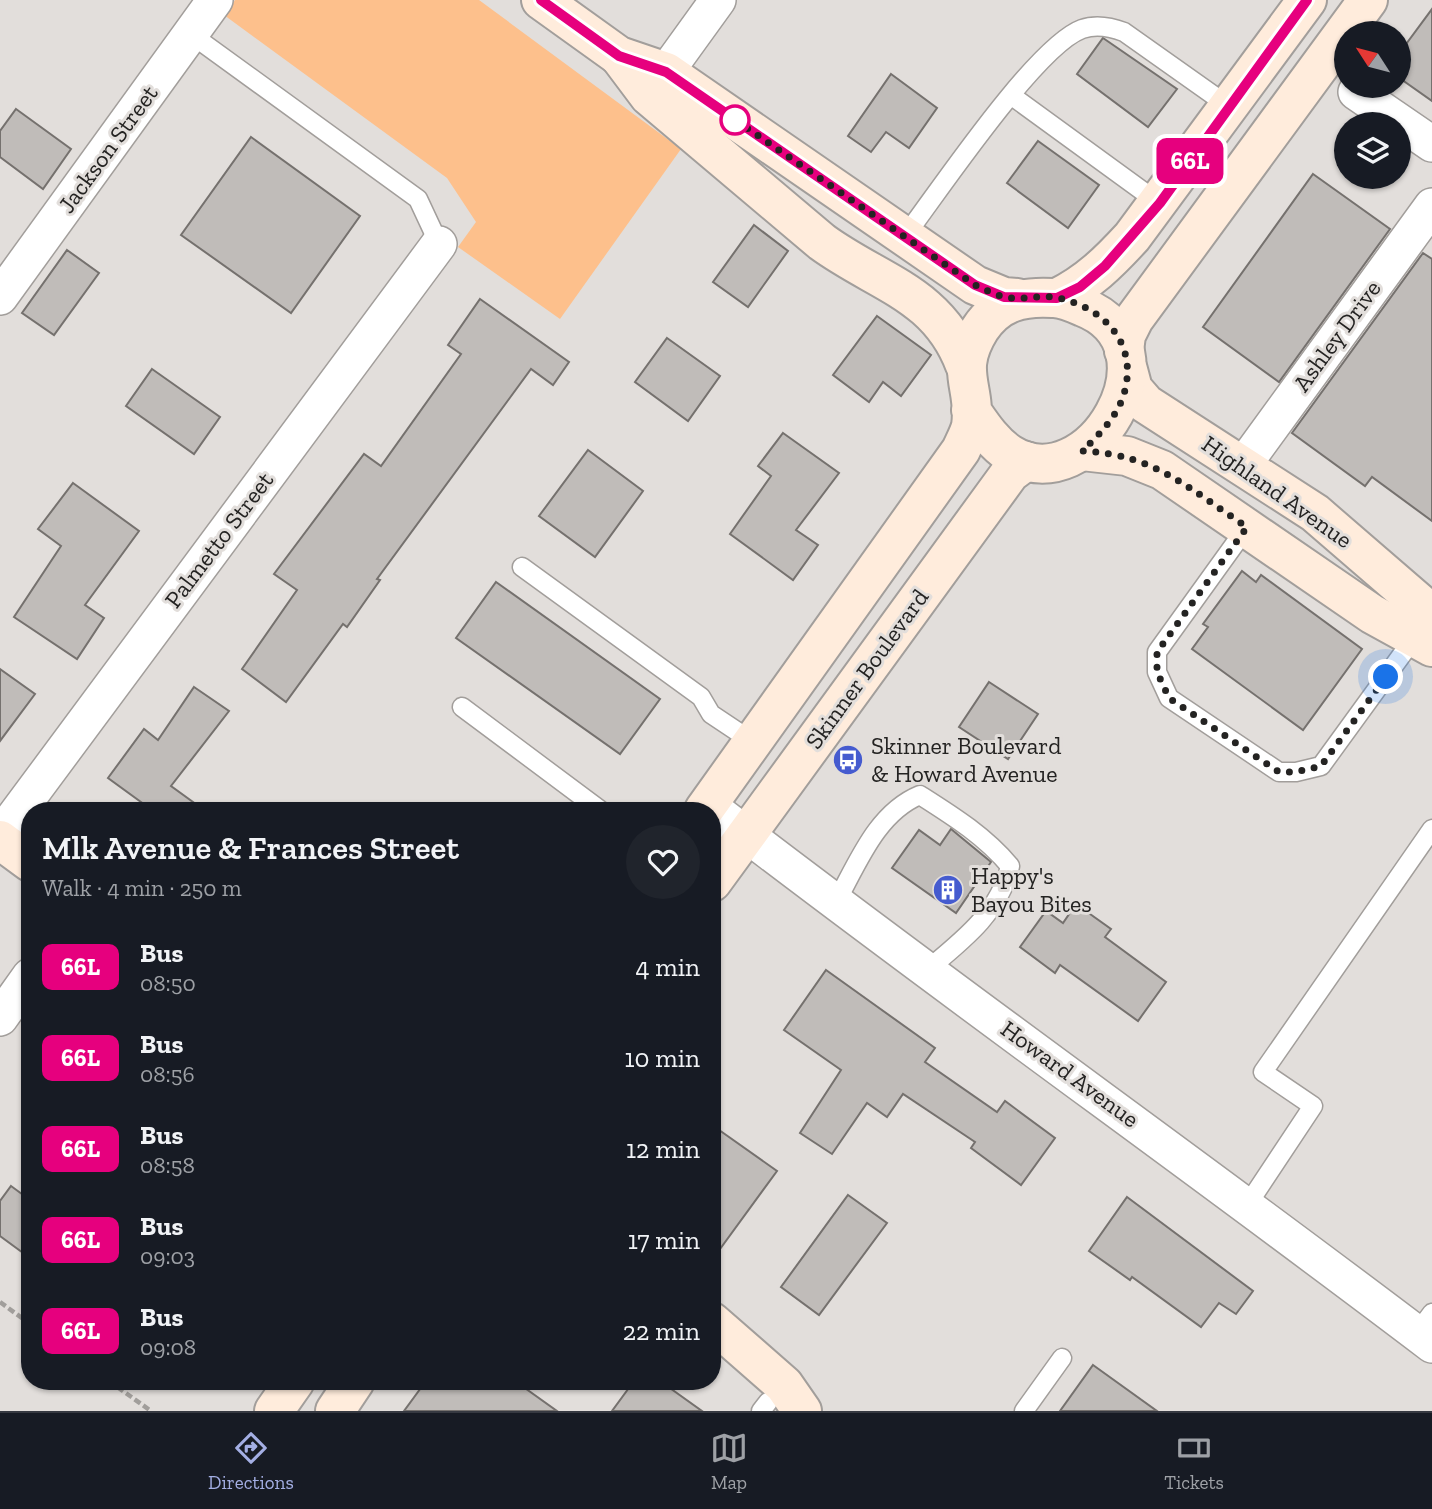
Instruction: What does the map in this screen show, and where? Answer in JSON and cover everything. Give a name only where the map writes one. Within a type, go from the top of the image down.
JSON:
[{"type":"main road","points":[[541,0],[619,56],[666,72],[975,285],[1004,297],[1057,298],[1090,309],[1105,319],[1117,332],[1126,361]]},
{"type":"main road","points":[[1057,298],[1080,287],[1105,266],[1160,203],[1307,0]]},
{"type":"main road","points":[[1362,21],[1368,0]]},
{"type":"main road","points":[[619,56],[649,96],[822,242],[924,304],[951,336],[965,365]]},
{"type":"main road","points":[[1026,461],[1063,459],[1082,451],[1108,425],[1125,392],[1126,335],[1134,319],[1334,92]]},
{"type":"main road","points":[[965,365],[982,327],[999,309],[1017,298]]},
{"type":"main road","name":"Highland Avenue","points":[[1126,361],[1133,389],[1146,404],[1315,513],[1426,633]]},
{"type":"main road","name":"Skinner Boulevard","points":[[710,802],[961,450],[971,428],[965,365]]},
{"type":"main road","name":"Skinner Boulevard","points":[[721,870],[1010,473],[1026,461],[1010,454],[993,439],[971,410]]},
{"type":"main road","name":"Highland Avenue","points":[[1082,451],[1140,459],[1162,470],[1372,614],[1426,633]]},
{"type":"main road","points":[[0,838],[21,855]]},
{"type":"main road","points":[[721,1330],[784,1384],[779,1409],[721,1364]]},
{"type":"main road","points":[[274,1411],[289,1390]]},
{"type":"main road","points":[[335,1411],[349,1390]]},
{"type":"street","name":"Jackson Street","points":[[0,297],[215,0]]},
{"type":"street","points":[[666,72],[718,0]]},
{"type":"street","points":[[1366,98],[1432,144]]},
{"type":"street","name":"Ashley Drive","points":[[1242,467],[1432,206]]},
{"type":"street","name":"Palmetto Street","points":[[27,802],[439,244]]},
{"type":"street","name":"Palmetto Street","points":[[0,838],[21,810]]},
{"type":"street","name":"Howard Avenue","points":[[721,818],[1248,1205],[1427,1331]]},
{"type":"street","points":[[0,1018],[21,989]]},
{"type":"lane","points":[[905,236],[1036,64],[1082,29],[1107,26],[1124,32],[1230,107]]},
{"type":"lane","points":[[192,35],[418,199],[439,244]]},
{"type":"lane","points":[[1012,96],[1160,203]]},
{"type":"lane","points":[[1247,527],[1157,652],[1157,672],[1169,698],[1279,772],[1296,772],[1321,766],[1426,633]]},
{"type":"lane","points":[[522,567],[701,697],[711,714],[752,741]]},
{"type":"lane","points":[[462,707],[589,802]]},
{"type":"lane","points":[[835,904],[888,815],[903,802],[920,795],[959,820],[994,847],[1010,866],[1006,887],[983,920],[927,970]]},
{"type":"lane","points":[[1248,1205],[1313,1107],[1263,1072],[1432,829]]},
{"type":"lane","points":[[1024,1411],[1062,1358]]},
{"type":"path","points":[[0,1302],[21,1317]]},
{"type":"path","points":[[122,1390],[151,1411]]},
{"type":"shaded area","points":[[235,0],[479,0],[681,149],[560,319],[458,247],[476,222],[447,178],[224,15]]},
{"type":"building","points":[[1432,9],[1432,101],[1411,86],[1411,37]]},
{"type":"building","points":[[1103,38],[1177,89],[1148,127],[1077,74]]},
{"type":"building","points":[[891,74],[937,108],[909,148],[886,132],[871,152],[848,136]]},
{"type":"building","points":[[16,109],[71,149],[43,189],[0,157],[0,131]]},
{"type":"building","points":[[251,137],[360,216],[291,313],[181,235]]},
{"type":"building","points":[[1038,141],[1099,185],[1068,228],[1007,183]]},
{"type":"building","points":[[1313,174],[1390,229],[1279,382],[1203,327]]},
{"type":"building","points":[[754,225],[788,251],[748,307],[713,282]]},
{"type":"building","points":[[67,250],[99,273],[54,335],[22,313]]},
{"type":"building","points":[[1423,253],[1432,259],[1432,521],[1372,477],[1365,486],[1292,433]]},
{"type":"building","points":[[480,299],[569,362],[553,385],[531,369],[377,579],[380,580],[347,627],[343,624],[286,702],[242,669],[297,590],[274,574],[364,454],[381,466],[461,354],[448,345]]},
{"type":"building","points":[[877,316],[931,355],[901,396],[883,382],[869,402],[833,375]]},
{"type":"building","points":[[667,338],[720,376],[688,421],[635,382]]},
{"type":"building","points":[[152,369],[220,417],[194,454],[126,406]]},
{"type":"building","points":[[783,433],[839,473],[796,530],[818,545],[793,580],[730,534],[771,476],[758,466]]},
{"type":"building","points":[[588,450],[643,491],[595,557],[539,516]]},
{"type":"building","points":[[73,483],[139,531],[85,605],[104,618],[77,659],[14,617],[61,546],[38,529]]},
{"type":"building","points":[[1242,571],[1256,582],[1261,575],[1362,649],[1303,730],[1192,649],[1208,627],[1203,624]]},
{"type":"building","points":[[496,582],[660,699],[620,754],[456,638]]},
{"type":"building","points":[[0,669],[35,694],[0,741]]},
{"type":"building","points":[[989,682],[1038,714],[1008,759],[959,727]]},
{"type":"building","points":[[194,687],[229,711],[171,786],[193,802],[141,802],[108,778],[144,729],[158,740]]},
{"type":"building","name":"Happy's Bayou Bites","points":[[951,829],[991,862],[956,913],[892,868],[919,830],[940,845]]},
{"type":"building","points":[[1076,904],[1111,929],[1105,937],[1166,982],[1138,1021],[1060,965],[1055,973],[1020,947],[1046,911],[1063,923]]},
{"type":"building","points":[[826,970],[935,1048],[925,1062],[997,1112],[1005,1101],[1055,1138],[1021,1185],[971,1148],[975,1142],[903,1094],[887,1117],[867,1103],[832,1154],[800,1133],[841,1070],[784,1030]]},
{"type":"building","points":[[721,1131],[777,1171],[721,1248]]},
{"type":"building","points":[[11,1186],[21,1193],[21,1251],[0,1236],[0,1201]]},
{"type":"building","points":[[848,1195],[887,1223],[819,1315],[781,1287]]},
{"type":"building","points":[[1127,1197],[1253,1291],[1236,1314],[1219,1303],[1201,1327],[1132,1277],[1130,1280],[1089,1251]]},
{"type":"building","points":[[1093,1365],[1157,1411],[1060,1411]]},
{"type":"building","points":[[419,1390],[528,1390],[557,1411],[404,1411]]},
{"type":"building","points":[[627,1390],[673,1390],[702,1411],[612,1411]]},
{"type":"bus line","name":"66L","points":[[541,0],[619,56],[666,72],[975,285],[1004,297],[1057,298],[1080,287],[1105,266],[1132,237],[1160,203],[1307,0]]},
{"type":"place","name":"Skinner Boulevard & Howard Avenue","points":[[848,760]]},
{"type":"place","name":"Happy's Bayou Bites","points":[[948,890]]},
{"type":"route","points":[[735,120],[731,117],[975,285],[1004,297],[1057,298],[1090,309],[1105,319],[1117,332],[1128,370],[1125,392],[1108,425],[1082,451],[1140,459],[1162,470],[1247,527],[1157,652],[1157,672],[1169,698],[1279,772],[1296,772],[1321,766],[1386,677]]}]
